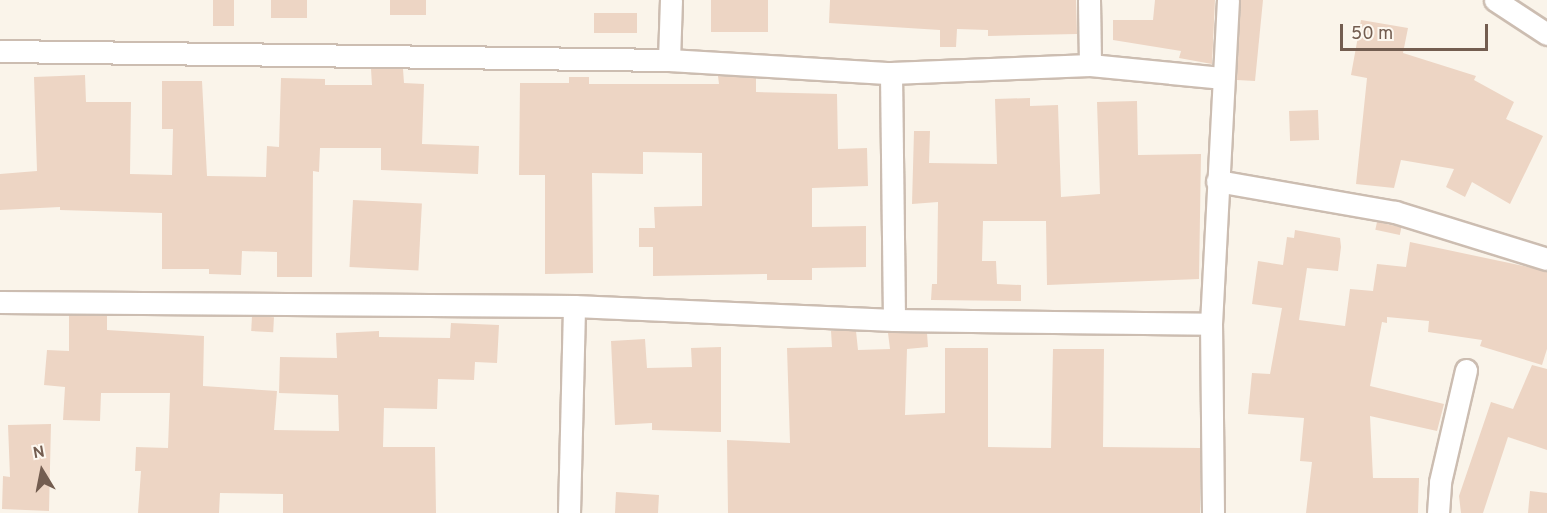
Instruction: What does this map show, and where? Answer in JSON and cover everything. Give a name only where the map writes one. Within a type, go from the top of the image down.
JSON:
[{"type":"street","points":[[669,60],[671,0]]},
{"type":"street","points":[[1089,0],[1090,65]]},
{"type":"street","points":[[1213,513],[1211,324],[1228,0]]},
{"type":"street","points":[[1496,0],[1547,34]]},
{"type":"street","points":[[0,51],[669,60],[891,73],[1090,65],[1223,78]]},
{"type":"street","points":[[891,73],[894,320]]},
{"type":"street","points":[[1217,181],[1395,212],[1547,259]]},
{"type":"street","points":[[0,302],[574,306],[894,320],[1211,324]]},
{"type":"street","points":[[569,513],[574,306]]},
{"type":"street","points":[[1438,513],[1440,482],[1466,370]]},
{"type":"building","points":[[213,0],[234,0],[234,26],[213,26]]},
{"type":"building","points":[[271,0],[307,0],[307,18],[271,18]]},
{"type":"building","points":[[390,0],[426,0],[426,15],[390,15]]},
{"type":"building","points":[[711,0],[768,0],[768,32],[711,32]]},
{"type":"building","points":[[830,0],[1076,0],[1077,34],[988,36],[988,30],[957,29],[956,47],[940,47],[940,30],[829,23]]},
{"type":"building","points":[[1155,0],[1215,0],[1212,64],[1179,58],[1181,51],[1113,40],[1113,20],[1153,20]]},
{"type":"building","points":[[1241,0],[1263,0],[1255,81],[1237,80]]},
{"type":"building","points":[[594,13],[637,13],[637,33],[594,33]]},
{"type":"building","points":[[1361,20],[1408,28],[1403,53],[1476,76],[1474,80],[1514,102],[1506,119],[1543,136],[1510,204],[1472,182],[1465,197],[1446,187],[1454,169],[1401,160],[1394,188],[1356,184],[1367,78],[1351,75]]},
{"type":"building","points":[[371,69],[403,69],[404,83],[424,84],[422,144],[479,146],[478,174],[381,170],[381,148],[320,148],[319,172],[313,171],[312,277],[277,277],[277,252],[242,251],[241,275],[209,274],[209,269],[162,269],[162,213],[60,210],[60,207],[0,210],[0,174],[37,171],[34,77],[85,75],[86,102],[131,102],[130,174],[172,175],[173,129],[162,129],[162,81],[202,81],[207,176],[266,177],[267,146],[279,147],[281,78],[325,79],[325,85],[372,85]]},
{"type":"building","points":[[718,76],[756,78],[756,92],[837,94],[838,149],[867,148],[868,186],[812,188],[812,227],[866,226],[866,267],[812,268],[812,280],[767,280],[767,274],[653,276],[653,247],[639,247],[639,228],[655,228],[654,207],[702,206],[702,153],[643,152],[643,174],[592,173],[593,273],[545,274],[545,175],[519,175],[520,83],[569,83],[569,77],[589,77],[589,84],[719,84]]},
{"type":"building","points":[[1030,98],[1030,106],[1058,105],[1061,197],[1100,194],[1097,102],[1137,101],[1138,155],[1201,154],[1199,279],[1047,285],[1046,221],[983,221],[982,261],[996,261],[997,284],[1021,285],[1021,301],[931,300],[932,284],[937,284],[938,202],[912,204],[914,131],[930,131],[929,163],[997,164],[995,99]]},
{"type":"building","points":[[1318,110],[1319,140],[1290,141],[1289,111]]},
{"type":"building","points":[[353,200],[422,204],[418,271],[349,267]]},
{"type":"building","points":[[1377,222],[1401,227],[1400,235],[1375,230]]},
{"type":"building","points":[[1295,230],[1340,238],[1341,247],[1338,271],[1307,268],[1299,320],[1345,326],[1350,289],[1373,291],[1377,264],[1406,267],[1410,242],[1547,271],[1547,349],[1542,365],[1480,346],[1482,340],[1428,332],[1429,321],[1387,317],[1387,323],[1382,322],[1370,386],[1444,404],[1437,431],[1370,416],[1373,478],[1419,478],[1418,513],[1306,513],[1312,462],[1300,461],[1304,418],[1248,414],[1252,373],[1270,374],[1282,308],[1252,304],[1258,261],[1283,265],[1287,237],[1294,238]]},
{"type":"building","points":[[69,315],[107,315],[107,330],[204,336],[203,386],[277,391],[274,430],[339,431],[338,395],[279,393],[280,357],[337,358],[336,333],[379,331],[379,337],[450,338],[451,323],[499,325],[497,363],[475,362],[474,380],[438,379],[437,409],[384,408],[383,447],[435,447],[436,513],[283,513],[283,494],[220,493],[219,513],[138,513],[141,471],[135,471],[136,447],[168,448],[170,393],[101,393],[100,421],[63,420],[65,387],[44,385],[47,350],[69,351]]},
{"type":"building","points":[[252,316],[274,317],[273,332],[251,331]]},
{"type":"building","points":[[831,331],[856,331],[858,350],[890,349],[888,333],[927,333],[928,347],[907,349],[905,415],[945,413],[945,348],[988,348],[988,447],[1051,448],[1053,349],[1104,349],[1103,447],[1200,448],[1200,513],[728,513],[727,440],[790,443],[787,348],[832,347]]},
{"type":"building","points":[[645,339],[647,368],[692,367],[691,348],[721,347],[721,432],[652,430],[652,423],[615,425],[611,341]]},
{"type":"building","points":[[1532,365],[1547,369],[1547,450],[1508,437],[1483,513],[1461,513],[1459,496],[1491,402],[1513,409]]},
{"type":"building","points":[[51,424],[49,511],[2,509],[3,476],[10,477],[8,425]]},
{"type":"building","points":[[1530,491],[1547,493],[1547,513],[1528,513]]},
{"type":"building","points":[[616,492],[659,495],[658,513],[615,513]]}]
